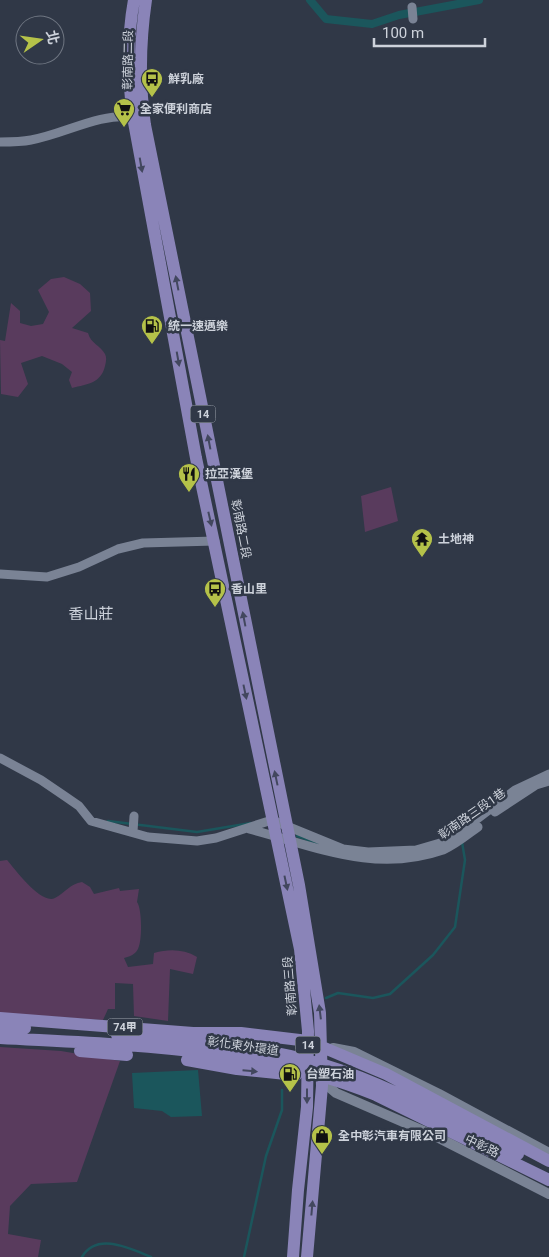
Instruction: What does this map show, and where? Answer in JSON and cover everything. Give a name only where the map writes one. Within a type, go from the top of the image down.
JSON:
[{"type":"main road","name":"彰南路二段","points":[[134,0],[130,26],[196,458],[215,541],[272,820]]},
{"type":"main road","name":"彰南路二段","points":[[146,0],[130,93],[133,118],[229,540],[288,832]]},
{"type":"main road","points":[[133,118],[145,124]]},
{"type":"main road","points":[[215,541],[229,540]]},
{"type":"main road","name":"14","points":[[272,820],[275,835]]},
{"type":"main road","name":"彰南路三段","points":[[288,832],[311,947],[323,1046],[322,1081],[307,1257]]},
{"type":"main road","name":"彰南路三段","points":[[275,835],[300,949],[308,1040],[307,1107],[293,1257]]},
{"type":"main road","name":"74甲","points":[[0,1018],[204,1033],[241,1033],[308,1040]]},
{"type":"main road","name":"彰化東外環道","points":[[0,1027],[132,1036],[239,1047],[297,1057],[353,1074],[380,1086],[549,1169]]},
{"type":"main road","name":"彰化東外環道","points":[[0,1038],[151,1048],[238,1057],[295,1067],[350,1084],[376,1096],[546,1185]]},
{"type":"main road","points":[[308,1040],[386,1074],[549,1163]]},
{"type":"main road","name":"74甲","points":[[0,1046],[202,1062],[237,1070],[308,1076]]},
{"type":"main road","points":[[308,1076],[373,1102],[546,1185]]},
{"type":"street","points":[[412,6],[413,19]]},
{"type":"street","points":[[0,142],[30,141],[91,122],[121,116],[133,118]]},
{"type":"street","points":[[0,574],[47,577],[79,567],[118,549],[143,543],[215,541]]},
{"type":"street","points":[[0,758],[41,780],[79,806],[91,821],[148,837],[197,840],[216,838],[249,829],[272,820],[288,832]]},
{"type":"street","name":"彰南路三段1巷","points":[[288,832],[343,849],[368,852],[416,850],[440,844],[455,836],[521,786],[549,774]]},
{"type":"street","name":"彰南路三段1巷","points":[[288,832],[338,855],[358,859],[416,857],[444,849],[462,839],[519,796],[536,785],[549,782]]},
{"type":"street","points":[[133,832],[134,816]]},
{"type":"street","points":[[249,829],[275,835],[288,832]]},
{"type":"street","name":"中彰路","points":[[323,1046],[354,1052],[439,1094],[549,1153]]},
{"type":"street","name":"中彰路","points":[[322,1081],[336,1093],[546,1185],[549,1194]]},
{"type":"street","points":[[546,1185],[549,1163]]},
{"type":"shaded area","points":[[64,277],[80,284],[90,293],[91,311],[72,328],[88,333],[91,340],[103,351],[106,358],[103,372],[93,382],[72,388],[69,380],[72,372],[62,364],[42,356],[21,363],[28,384],[18,397],[1,394],[0,340],[5,341],[11,303],[20,311],[20,323],[31,326],[43,324],[49,312],[38,290],[51,279]]},
{"type":"shaded area","points":[[391,487],[398,521],[365,532],[361,496]]},
{"type":"shaded area","points":[[7,860],[29,885],[49,899],[55,898],[71,886],[82,882],[90,887],[94,894],[119,888],[120,891],[139,889],[137,902],[141,917],[140,942],[135,953],[124,958],[128,967],[153,964],[154,953],[165,951],[181,951],[197,957],[193,974],[170,969],[168,1021],[134,1016],[133,984],[115,983],[115,1009],[108,1009],[103,1020],[0,1013],[0,861]]},
{"type":"shaded area","points":[[0,1047],[61,1051],[120,1061],[77,1182],[31,1184],[10,1206],[8,1234],[41,1240],[38,1257],[0,1257]]},
{"type":"shaded area","points":[[198,1070],[202,1116],[171,1117],[162,1111],[134,1108],[132,1073]]},
{"type":"waterway","points":[[310,0],[326,19],[372,24],[399,15],[479,0]]},
{"type":"waterway","points":[[108,821],[197,832],[251,823]]},
{"type":"waterway","points":[[297,836],[317,843]]},
{"type":"waterway","points":[[326,998],[338,993],[373,998],[390,994],[433,955],[455,927],[465,860],[462,842]]},
{"type":"waterway","points":[[244,1257],[266,1156],[282,1110],[282,1090]]},
{"type":"waterway","points":[[82,1257],[88,1249],[96,1245],[105,1244],[123,1246],[151,1257]]},
{"type":"place","name":"鮮乳廠","points":[[152,98]]},
{"type":"place","name":"全家便利商店","points":[[124,128]]},
{"type":"place","name":"統一速邁樂","points":[[152,345]]},
{"type":"place","name":"拉亞漢堡","points":[[189,493]]},
{"type":"place","name":"土地神","points":[[422,558]]},
{"type":"place","name":"香山里","points":[[215,608]]},
{"type":"place","name":"台塑石油","points":[[290,1093]]},
{"type":"place","name":"全中彰汽車有限公司","points":[[322,1155]]},
{"type":"district","name":"香山莊","points":[[91,614]]}]
